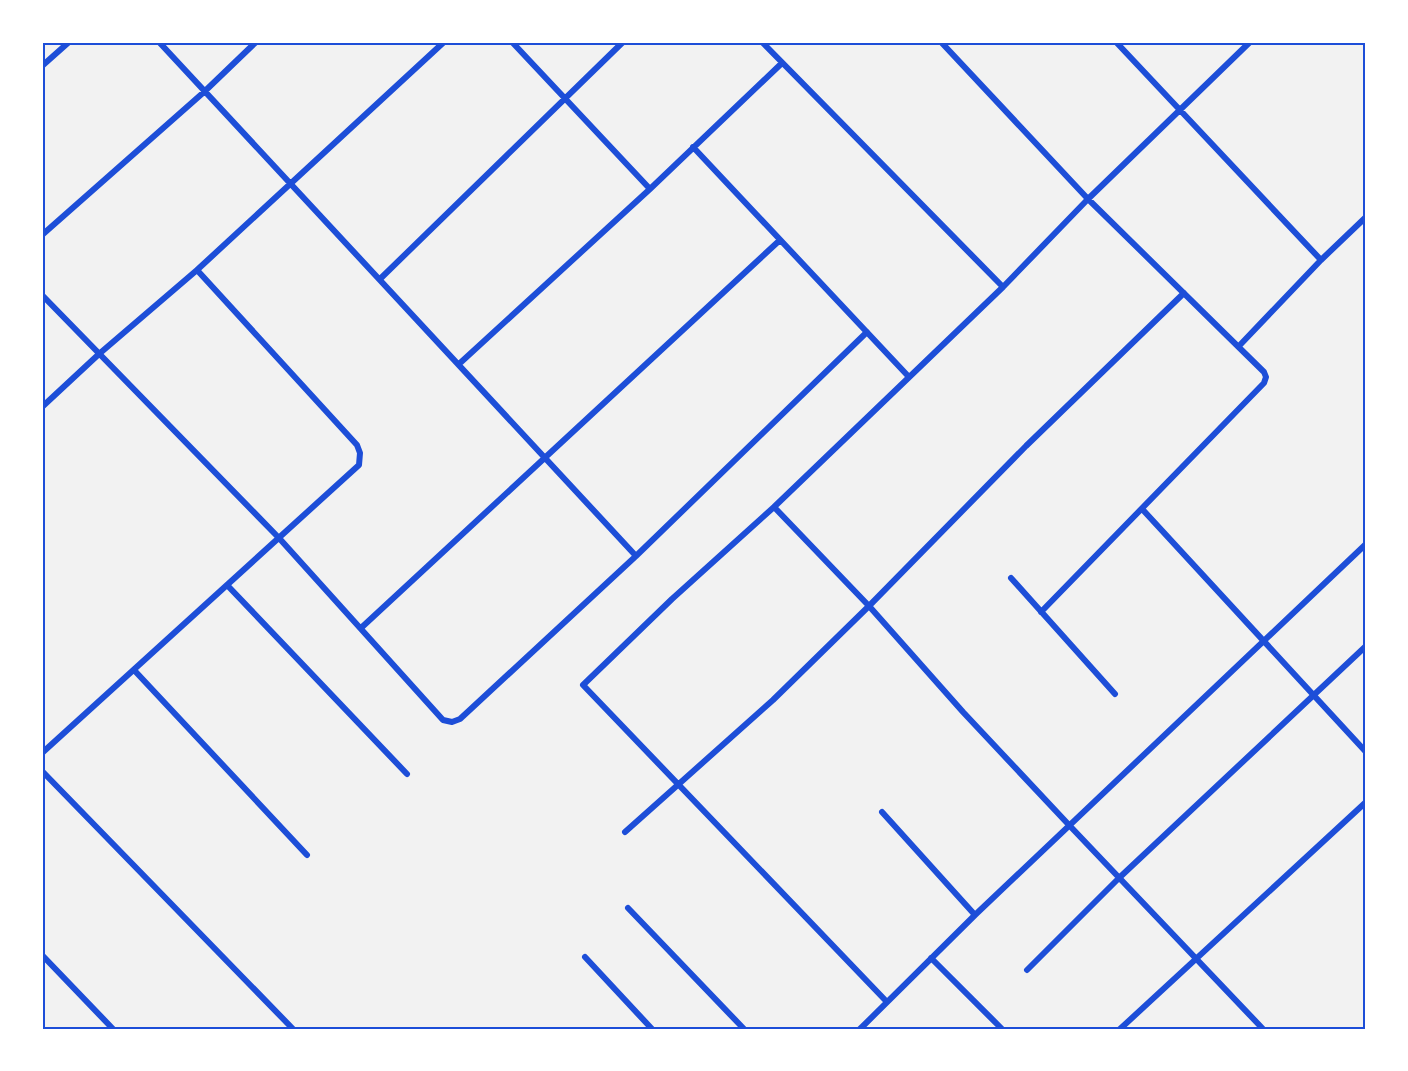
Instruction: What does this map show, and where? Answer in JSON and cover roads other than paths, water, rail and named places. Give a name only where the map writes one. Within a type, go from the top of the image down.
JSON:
[{"type":"street","points":[[42,66],[69,42]]},
{"type":"street","points":[[159,42],[636,556]]},
{"type":"street","points":[[42,235],[204,92],[256,42]]},
{"type":"street","points":[[42,407],[99,354],[197,270],[444,42]]},
{"type":"street","points":[[512,42],[650,189]]},
{"type":"street","points":[[380,279],[623,42]]},
{"type":"street","points":[[762,42],[1003,287]]},
{"type":"street","points":[[1116,42],[1321,260]]},
{"type":"street","points":[[887,1002],[583,685],[672,599],[774,507],[1003,287],[1088,199],[1250,42]]},
{"type":"street","points":[[946,44],[1088,199],[1239,346],[1266,377],[1264,383],[1143,510],[1041,612]]},
{"type":"street","points":[[459,364],[650,189],[782,63]]},
{"type":"street","points":[[693,147],[909,377]]},
{"type":"street","points":[[1239,346],[1321,260],[1366,217]]},
{"type":"street","points":[[361,628],[780,240]]},
{"type":"street","points":[[42,753],[358,465],[360,453],[357,445],[197,270]]},
{"type":"street","points":[[625,832],[772,700],[869,606],[1026,446],[1184,293]]},
{"type":"street","points":[[42,295],[279,538],[443,720],[452,722],[460,719],[636,556],[867,332]]},
{"type":"street","points":[[774,507],[869,606],[963,712],[1263,1029]]},
{"type":"street","points":[[1143,510],[1366,752]]},
{"type":"street","points":[[860,1029],[975,915],[1366,544]]},
{"type":"street","points":[[1011,578],[1115,694]]},
{"type":"street","points":[[227,585],[407,774]]},
{"type":"street","points":[[1027,970],[1119,878],[1366,646]]},
{"type":"street","points":[[134,670],[307,855]]},
{"type":"street","points":[[42,771],[293,1029]]},
{"type":"street","points":[[1120,1029],[1366,802]]},
{"type":"street","points":[[882,812],[975,915]]},
{"type":"street","points":[[628,908],[744,1029]]},
{"type":"street","points":[[42,955],[113,1029]]},
{"type":"street","points":[[585,957],[652,1029]]},
{"type":"street","points":[[931,958],[1002,1029]]}]
